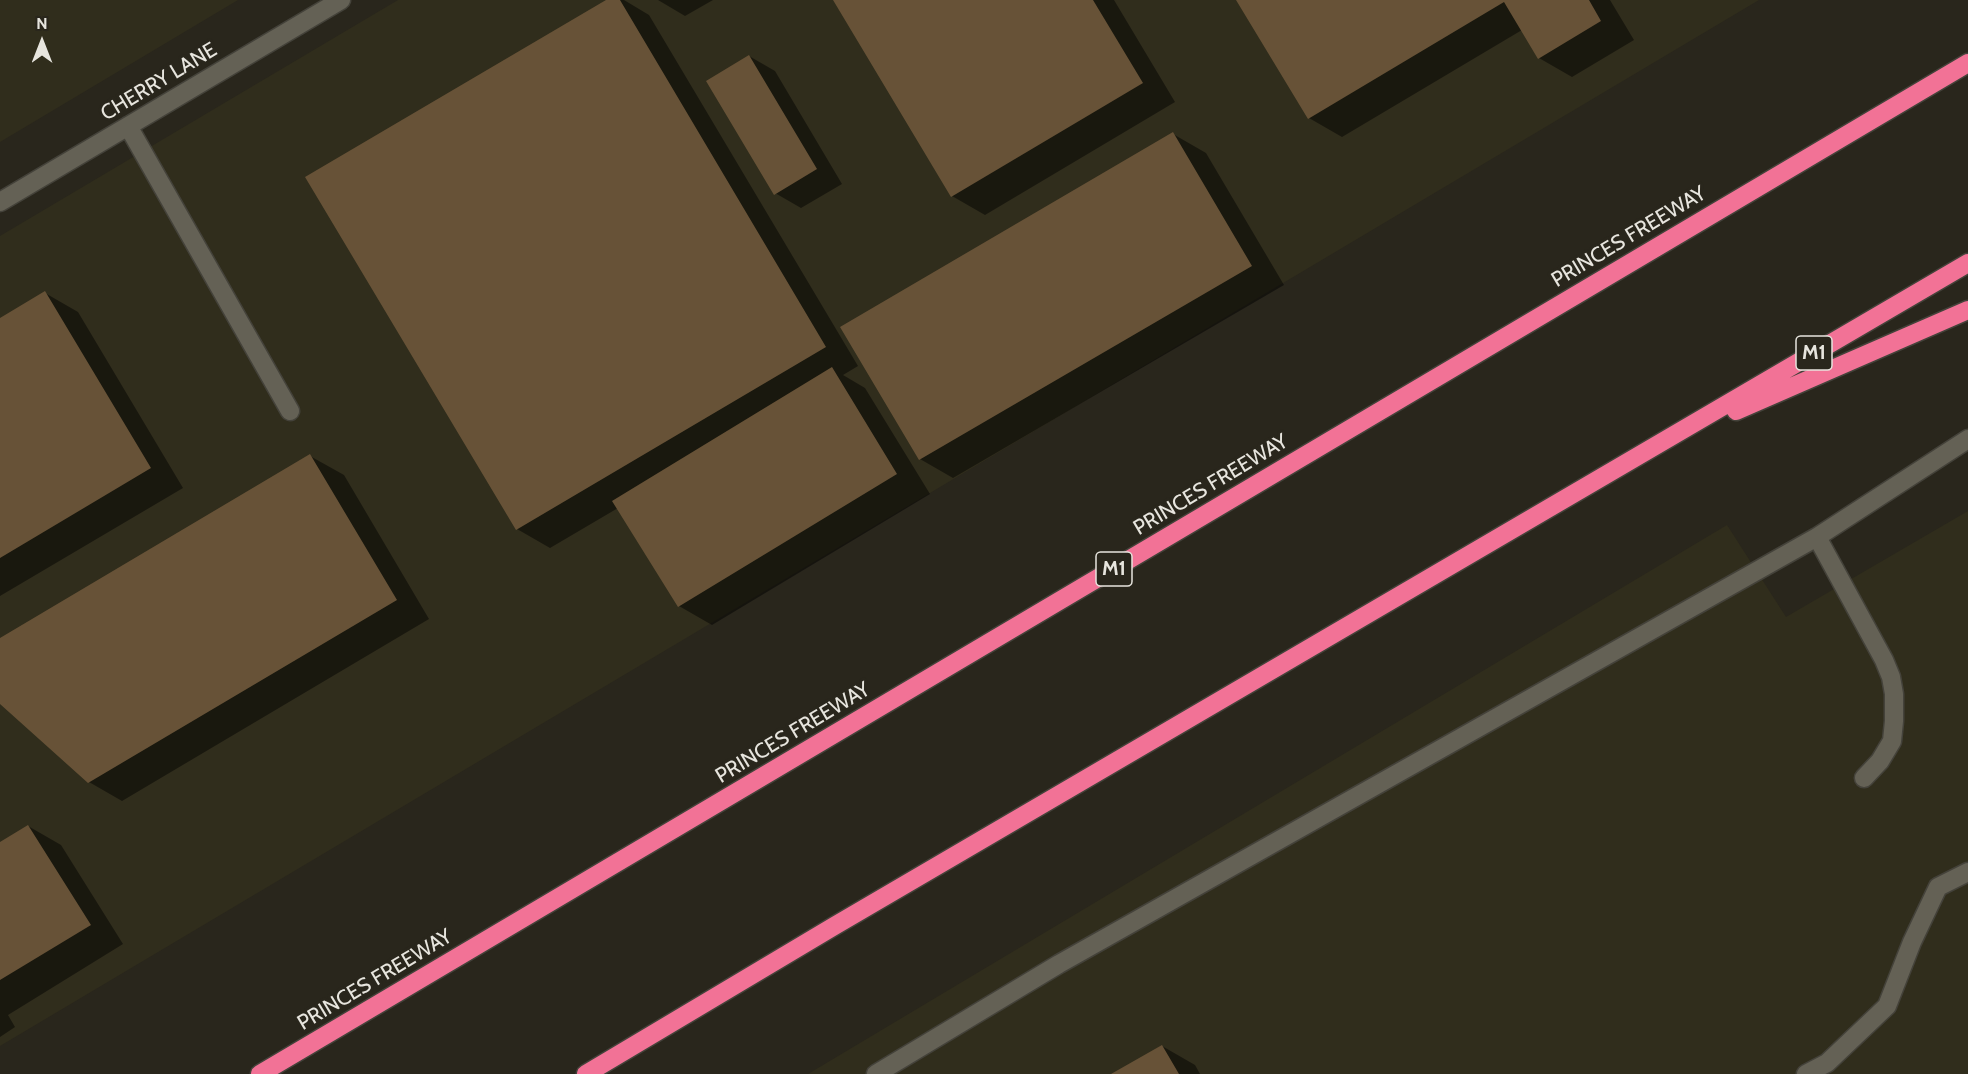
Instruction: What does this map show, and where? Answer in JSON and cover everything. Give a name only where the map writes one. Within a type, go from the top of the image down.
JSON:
[{"type":"highway","name":"PRINCES FREEWAY","points":[[260,1074],[1968,63]]},
{"type":"highway","name":"M1","points":[[586,1074],[836,925],[1968,263]]},
{"type":"highway","name":"M1","points":[[1661,443],[1968,310]]},
{"type":"street","name":"CHERRY LANE","points":[[0,202],[340,0]]},
{"type":"street","points":[[128,126],[290,411]]},
{"type":"street","points":[[876,1074],[1059,964],[1817,537],[1968,439]]},
{"type":"street","points":[[1817,537],[1891,677],[1894,694],[1892,741],[1880,761],[1864,778]]},
{"type":"street","points":[[1806,1074],[1827,1063],[1887,1006],[1912,942],[1938,887],[1968,872]]},
{"type":"shaded area","points":[[0,0],[238,0],[0,142]]},
{"type":"shaded area","points":[[398,0],[1759,0],[0,1046],[0,236]]},
{"type":"shaded area","points":[[1968,511],[1968,1074],[808,1074],[1727,525],[1786,617]]},
{"type":"building","points":[[606,0],[620,0],[826,347],[516,530],[305,177]]},
{"type":"building","points":[[833,0],[1093,0],[1143,83],[951,197]]},
{"type":"building","points":[[1236,0],[1589,0],[1601,21],[1538,59],[1504,2],[1308,119]]},
{"type":"building","points":[[749,55],[817,169],[774,195],[706,81]]},
{"type":"building","points":[[1173,132],[1252,266],[919,460],[840,327]]},
{"type":"building","points":[[45,291],[151,468],[0,558],[0,318]]},
{"type":"building","points":[[832,367],[897,474],[678,607],[612,501]]},
{"type":"building","points":[[310,454],[397,600],[88,783],[0,704],[0,638]]},
{"type":"building","points":[[28,825],[91,925],[0,980],[0,842]]},
{"type":"building","points":[[1162,1045],[1179,1074],[1111,1074]]}]
